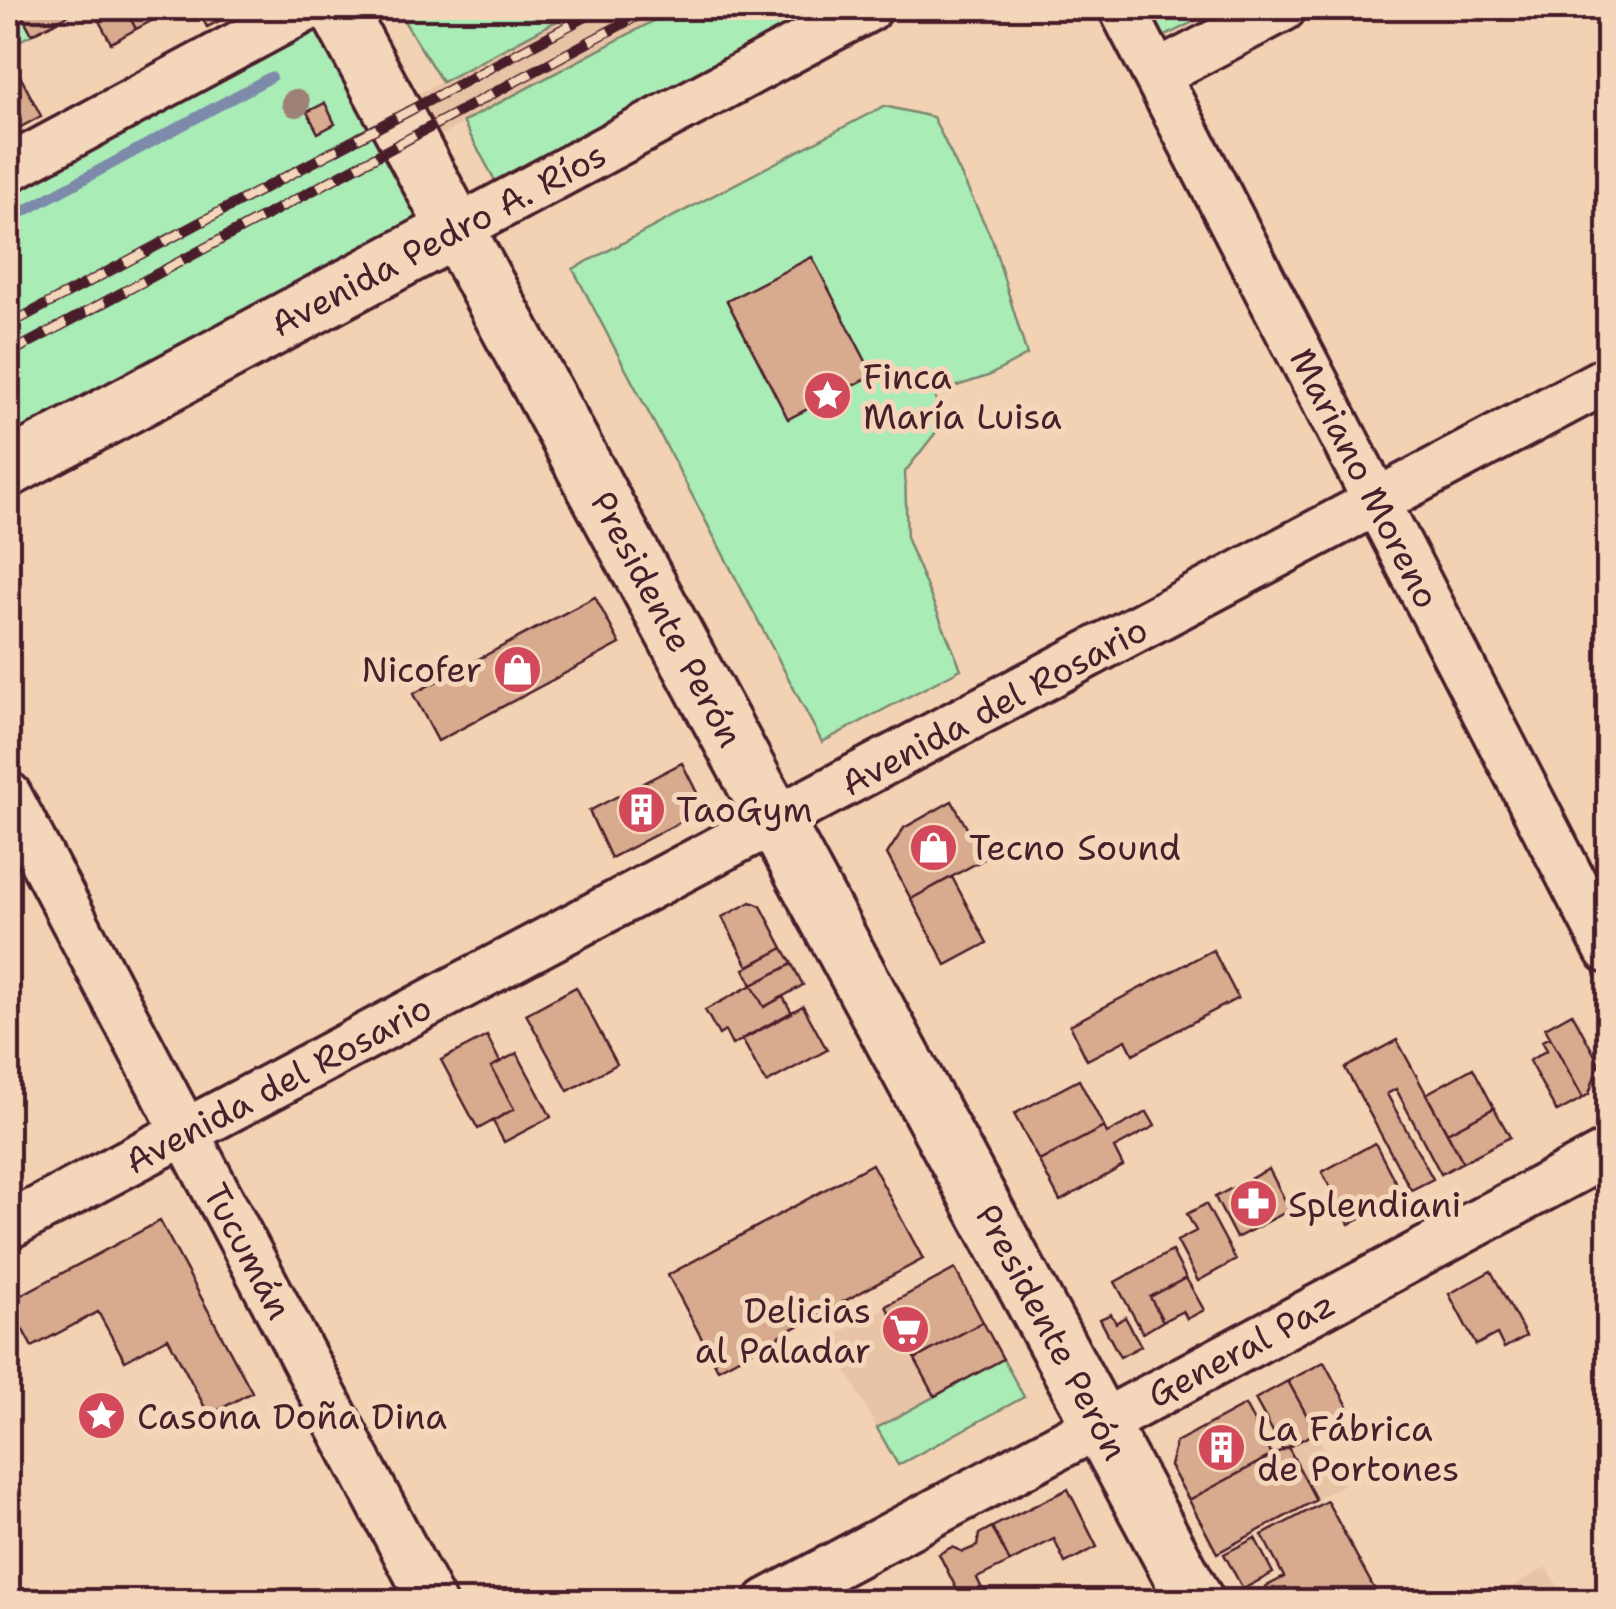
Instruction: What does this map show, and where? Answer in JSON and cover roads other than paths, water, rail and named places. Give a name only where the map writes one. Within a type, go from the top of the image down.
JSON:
[{"type":"main road","name":"Presidente Perón","points":[[337,8],[1196,1602]]},
{"type":"main road","name":"Avenida Pedro A. Ríos","points":[[8,469],[457,229]]},
{"type":"street","points":[[8,169],[308,8]]},
{"type":"street","name":"Avenida Pedro A. Ríos","points":[[457,229],[869,8]]},
{"type":"street","name":"Mariano Moreno","points":[[1122,8],[1608,950]]},
{"type":"street","points":[[1157,74],[1283,8]]},
{"type":"street","name":"Avenida del Rosario","points":[[8,1226],[1608,379]]},
{"type":"street","name":"Tucumán","points":[[8,795],[432,1602]]},
{"type":"street","name":"General Paz","points":[[767,1602],[1608,1153]]},
{"type":"waterway","points":[[8,220],[271,77]]},
{"type":"railway","points":[[8,325],[602,8]]},
{"type":"railway","points":[[8,354],[652,8]]},
{"type":"place","name":"Finca María Luisa","points":[[828,396]]},
{"type":"place","name":"Nicofer","points":[[517,669]]},
{"type":"place","name":"TaoGym","points":[[641,809]]},
{"type":"place","name":"Tecno Sound","points":[[934,847]]},
{"type":"place","name":"Splendiani","points":[[1253,1204]]},
{"type":"place","name":"Delicias al Paladar","points":[[906,1330]]},
{"type":"place","name":"Casona Doña Dina","points":[[102,1416]]},
{"type":"place","name":"La Fábrica de Portones","points":[[1222,1448]]}]
